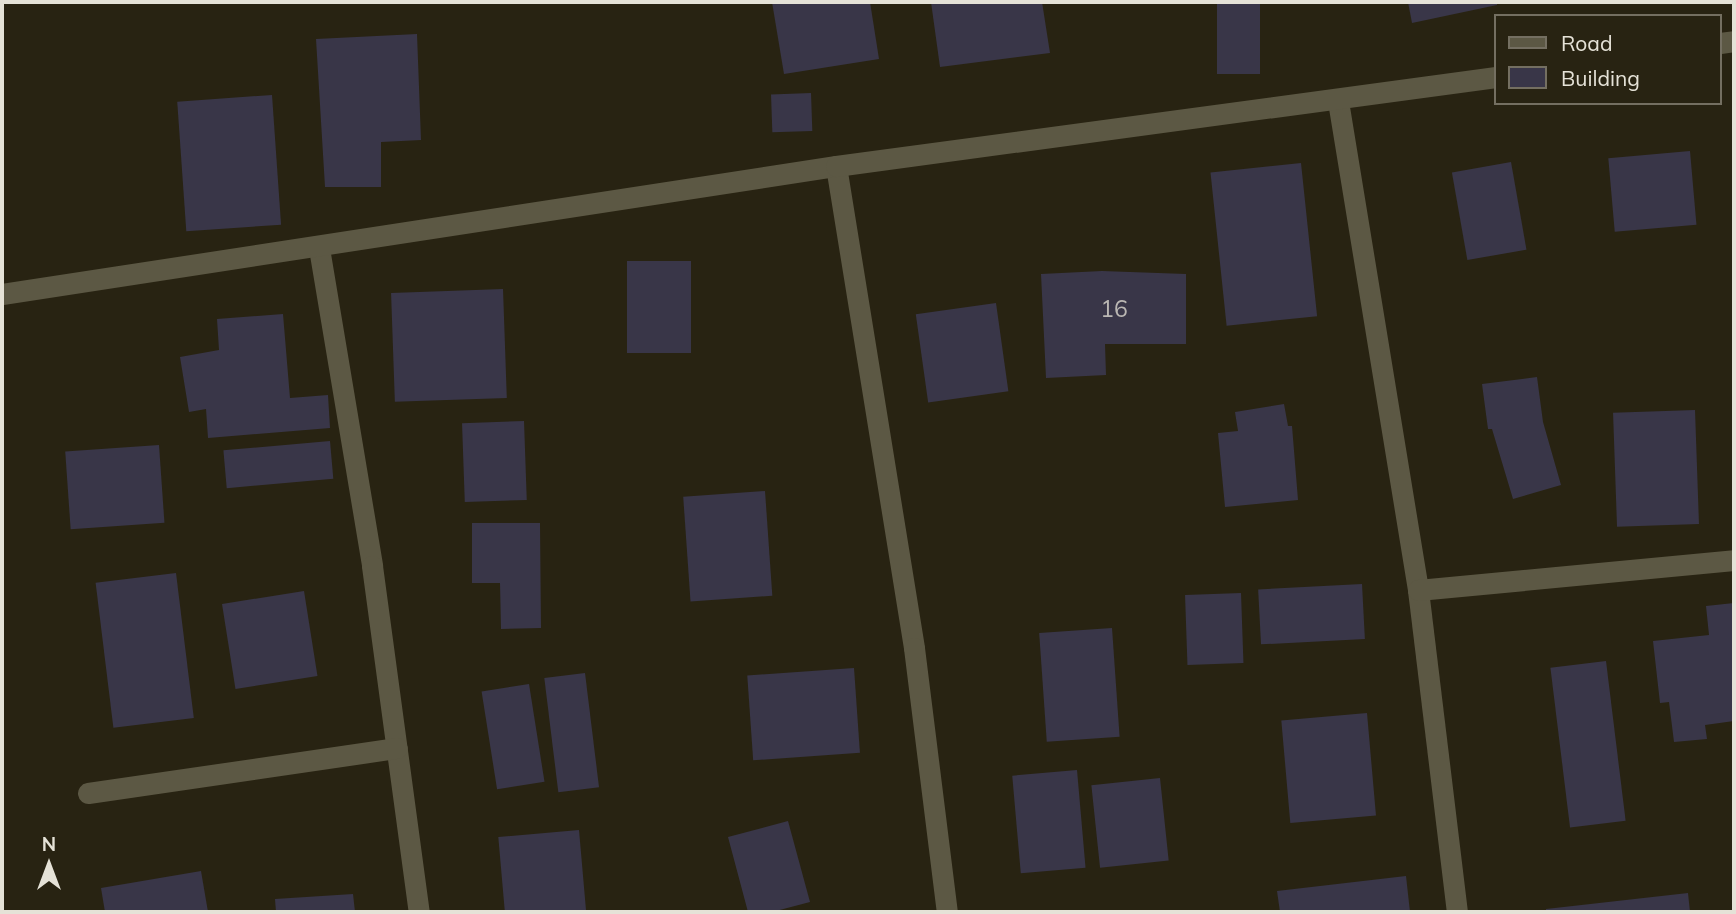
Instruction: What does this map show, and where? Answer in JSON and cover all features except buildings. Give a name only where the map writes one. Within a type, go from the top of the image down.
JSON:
[{"type":"street","points":[[2,294],[319,248],[836,166],[1338,102],[1494,77]]},
{"type":"street","points":[[1338,102],[1418,590],[1457,912]]},
{"type":"street","points":[[836,166],[914,648],[947,912]]},
{"type":"street","points":[[319,248],[372,566],[419,912]]},
{"type":"street","points":[[1418,590],[1734,561]]},
{"type":"street","points":[[88,793],[397,748]]}]
